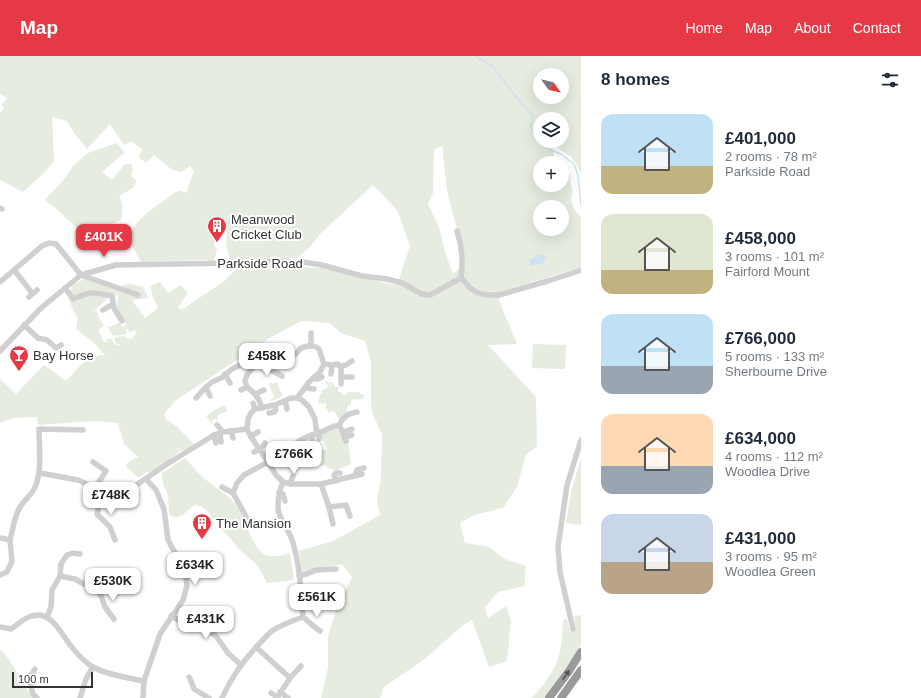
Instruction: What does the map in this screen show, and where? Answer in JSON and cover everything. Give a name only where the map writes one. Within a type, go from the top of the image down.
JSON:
[{"type":"highway","points":[[549,698],[581,652]]},
{"type":"highway","points":[[562,698],[581,670]]},
{"type":"street","points":[[457,231],[462,266],[461,278],[476,292],[485,295],[499,295],[581,270]]},
{"type":"street","points":[[0,282],[42,246],[49,243],[56,244],[81,275],[138,294]]},
{"type":"street","name":"Parkside Road","points":[[0,351],[41,308],[81,275],[116,264],[280,261],[303,262],[322,265],[362,276],[387,279],[402,283],[422,294],[430,295],[461,278]]},
{"type":"street","points":[[14,270],[33,293]]},
{"type":"street","points":[[65,288],[73,299],[87,293],[112,296],[114,308],[122,321]]},
{"type":"street","points":[[103,310],[114,304]]},
{"type":"street","points":[[24,325],[38,338],[47,340],[56,348],[61,346]]},
{"type":"street","points":[[312,335],[313,346]]},
{"type":"street","points":[[296,354],[301,348],[313,346],[319,349],[324,364],[320,372],[313,378],[297,398]]},
{"type":"street","points":[[257,352],[252,359],[258,365]]},
{"type":"street","points":[[258,408],[259,400],[247,387],[245,381],[247,375],[267,359]]},
{"type":"street","points":[[324,364],[346,365],[352,361]]},
{"type":"street","points":[[331,374],[336,364]]},
{"type":"street","points":[[336,364],[341,368],[341,384]]},
{"type":"street","points":[[196,398],[212,382],[240,365],[258,365],[275,369],[282,376]]},
{"type":"street","points":[[225,374],[230,384]]},
{"type":"street","points":[[313,378],[318,379],[322,377]]},
{"type":"street","points":[[341,377],[352,378]]},
{"type":"street","points":[[206,387],[210,396]]},
{"type":"street","points":[[241,390],[247,387]]},
{"type":"street","points":[[305,388],[314,389]]},
{"type":"street","points":[[255,394],[264,390]]},
{"type":"street","points":[[319,436],[316,429],[313,408],[297,398],[291,398],[275,405],[258,408],[251,413],[248,419],[247,429],[276,475],[283,482],[290,484],[321,484],[358,475],[362,477],[369,475]]},
{"type":"street","points":[[285,401],[287,409]]},
{"type":"street","points":[[253,403],[258,408]]},
{"type":"street","points":[[270,414],[276,411],[275,405]]},
{"type":"street","points":[[352,432],[344,437],[339,426],[349,411],[357,412]]},
{"type":"street","points":[[217,425],[219,442]]},
{"type":"street","points":[[295,444],[312,435],[319,436],[334,426],[339,426]]},
{"type":"street","points":[[0,575],[7,572],[12,561],[10,540],[14,523],[20,508],[32,493],[40,473],[39,429],[83,430]]},
{"type":"street","points":[[40,473],[78,480],[113,494],[123,493],[167,464],[219,433],[247,429]]},
{"type":"street","points":[[231,431],[233,438]]},
{"type":"street","points":[[251,436],[258,432]]},
{"type":"street","points":[[312,435],[313,448]]},
{"type":"street","points":[[573,629],[560,572],[558,547],[567,485],[581,440]]},
{"type":"street","points":[[254,452],[265,443]]},
{"type":"street","points":[[93,462],[106,471],[95,488]]},
{"type":"street","points":[[233,493],[237,483],[244,475],[268,462]]},
{"type":"street","points":[[358,475],[357,470],[364,468]]},
{"type":"street","points":[[336,481],[334,475],[336,473],[340,473]]},
{"type":"street","points":[[290,484],[293,476]]},
{"type":"street","points":[[143,698],[144,681],[160,634],[183,600],[187,586],[185,571],[168,540],[164,509],[156,490],[146,479]]},
{"type":"street","points":[[283,482],[279,492],[278,510],[293,542],[298,565],[303,617],[320,631]]},
{"type":"street","points":[[321,484],[333,524]]},
{"type":"street","points":[[222,487],[233,493],[252,527]]},
{"type":"street","points":[[103,491],[97,514],[110,527],[116,540]]},
{"type":"street","points":[[279,492],[283,494],[285,501]]},
{"type":"street","points":[[329,507],[346,505],[350,516]]},
{"type":"street","points":[[0,538],[10,540]]},
{"type":"street","points":[[47,617],[51,606],[52,590],[60,576],[62,564],[67,555],[73,553],[80,554]]},
{"type":"street","points":[[299,576],[316,570],[336,569]]},
{"type":"street","points":[[60,576],[75,579],[100,593],[105,607],[114,619]]},
{"type":"street","points":[[100,593],[123,585],[129,589]]},
{"type":"street","points":[[0,627],[11,629],[29,616],[39,615],[47,617],[56,625],[71,647],[93,667],[113,674],[144,681]]},
{"type":"street","points":[[171,616],[186,624],[208,631],[216,636],[228,653],[241,665]]},
{"type":"street","points":[[222,698],[229,682],[241,665],[271,632],[282,625],[303,617]]},
{"type":"street","points":[[256,647],[290,678]]},
{"type":"street","points":[[278,696],[290,678],[301,666]]},
{"type":"street","points":[[80,698],[86,679],[93,667]]},
{"type":"street","points":[[34,669],[29,678],[33,694],[37,698]]},
{"type":"street","points":[[189,677],[194,689],[209,698]]},
{"type":"street","points":[[271,694],[288,698]]},
{"type":"shaded area","points":[[0,56],[581,56],[581,175],[576,163],[571,157],[558,148],[569,148],[569,112],[533,112],[533,148],[553,148],[554,156],[533,156],[533,192],[569,192],[569,174],[570,175],[572,192],[571,200],[574,209],[581,218],[581,267],[499,292],[499,300],[517,344],[488,345],[536,397],[537,446],[526,455],[517,487],[503,508],[474,515],[460,523],[465,543],[489,547],[505,559],[526,566],[524,586],[498,592],[485,607],[488,618],[506,606],[511,620],[507,661],[489,667],[472,620],[463,625],[426,658],[384,687],[380,698],[321,698],[328,668],[328,637],[335,613],[352,577],[342,564],[302,572],[299,551],[333,541],[380,515],[377,501],[381,478],[382,435],[372,412],[371,361],[365,341],[341,333],[330,323],[302,321],[271,337],[176,400],[164,414],[166,419],[176,426],[195,445],[181,451],[179,451],[178,448],[177,449],[179,452],[163,465],[155,470],[146,472],[140,477],[136,476],[126,466],[127,463],[139,458],[124,444],[118,423],[94,421],[38,425],[37,417],[14,418],[0,423],[0,379],[16,394],[44,365],[66,381],[87,360],[105,355],[93,342],[76,329],[78,318],[68,297],[73,285],[84,279],[121,291],[123,285],[131,284],[143,287],[148,298],[132,300],[145,318],[158,308],[150,286],[160,282],[168,293],[181,285],[188,293],[178,308],[183,309],[223,282],[241,265],[322,268],[395,285],[399,279],[410,246],[397,210],[373,185],[321,233],[310,247],[297,258],[230,261],[226,243],[228,224],[220,227],[220,235],[215,234],[214,247],[217,248],[213,261],[141,262],[132,242],[131,235],[133,229],[149,211],[176,192],[181,191],[186,193],[194,171],[190,166],[181,172],[171,169],[154,155],[146,163],[138,157],[143,150],[131,141],[124,145],[110,124],[87,149],[74,133],[67,121],[52,117],[54,161],[44,173],[23,192],[0,180],[0,113],[4,108],[2,105],[7,98],[0,94]],"holes":[[[442,146],[447,190],[457,229],[459,229],[464,264],[453,274],[446,255],[439,227],[428,204],[433,193],[434,149]],[[110,294],[119,296],[117,306],[126,325],[122,327],[120,322],[110,327],[108,326],[112,335],[126,334],[126,330],[128,329],[129,332],[134,330],[137,333],[131,339],[123,336],[114,339],[115,343],[120,345],[119,346],[114,344],[112,339],[108,339],[104,343],[98,330],[104,326],[97,311],[93,313]]]},
{"type":"shaded area","points":[[116,143],[125,152],[102,172],[112,180],[125,164],[131,164],[133,169],[131,176],[137,181],[133,188],[119,196],[123,208],[121,220],[109,225],[104,231],[100,230],[93,232],[89,240],[60,212],[45,200],[65,178],[74,165],[88,153]]},
{"type":"shaded area","points":[[533,344],[566,345],[565,369],[532,368]]},
{"type":"shaded area","points":[[325,381],[329,383],[330,387],[331,384],[329,382],[332,382],[336,387],[339,387],[338,392],[341,392],[344,396],[348,392],[360,392],[360,394],[364,394],[363,399],[352,399],[350,406],[348,405],[346,413],[339,419],[334,411],[329,413],[326,408],[326,404],[318,403],[320,394],[322,394],[321,391],[328,387]]},
{"type":"shaded area","points":[[271,382],[273,384],[276,382],[277,383],[283,396],[272,401],[271,400],[274,397],[269,385]]},
{"type":"shaded area","points":[[225,405],[227,411],[218,415],[217,422],[215,419],[211,421],[213,423],[212,424],[206,416]]},
{"type":"shaded area","points":[[335,428],[344,436],[348,444],[351,464],[336,470],[321,465],[322,459],[316,459],[316,451],[328,449],[320,437],[322,434]]},
{"type":"shaded area","points":[[185,458],[203,478],[233,501],[240,511],[257,548],[261,552],[272,556],[290,553],[294,580],[267,583],[257,565],[240,550],[201,506],[195,505],[176,517],[169,514],[168,494],[163,485],[162,473]]},
{"type":"shaded area","points":[[581,458],[581,525],[566,523],[572,488]]},
{"type":"shaded area","points":[[581,615],[581,645],[544,698],[532,698],[549,677],[558,659],[561,648],[563,620],[567,619],[570,631],[576,629],[574,616]]},
{"type":"shaded area","points":[[0,649],[5,654],[34,698],[0,698]]},
{"type":"water","points":[[541,254],[547,257],[544,262],[538,265],[530,266],[529,261]]},
{"type":"waterway","points":[[475,56],[492,66],[524,107],[533,115],[531,126],[535,136],[548,149],[561,154],[574,164],[578,175],[581,205]]},
{"type":"place","name":"Meanwood Cricket Club","points":[[217,243]]},
{"type":"place","name":"Bay Horse","points":[[19,372]]},
{"type":"place","name":"The Mansion","points":[[202,540]]}]
